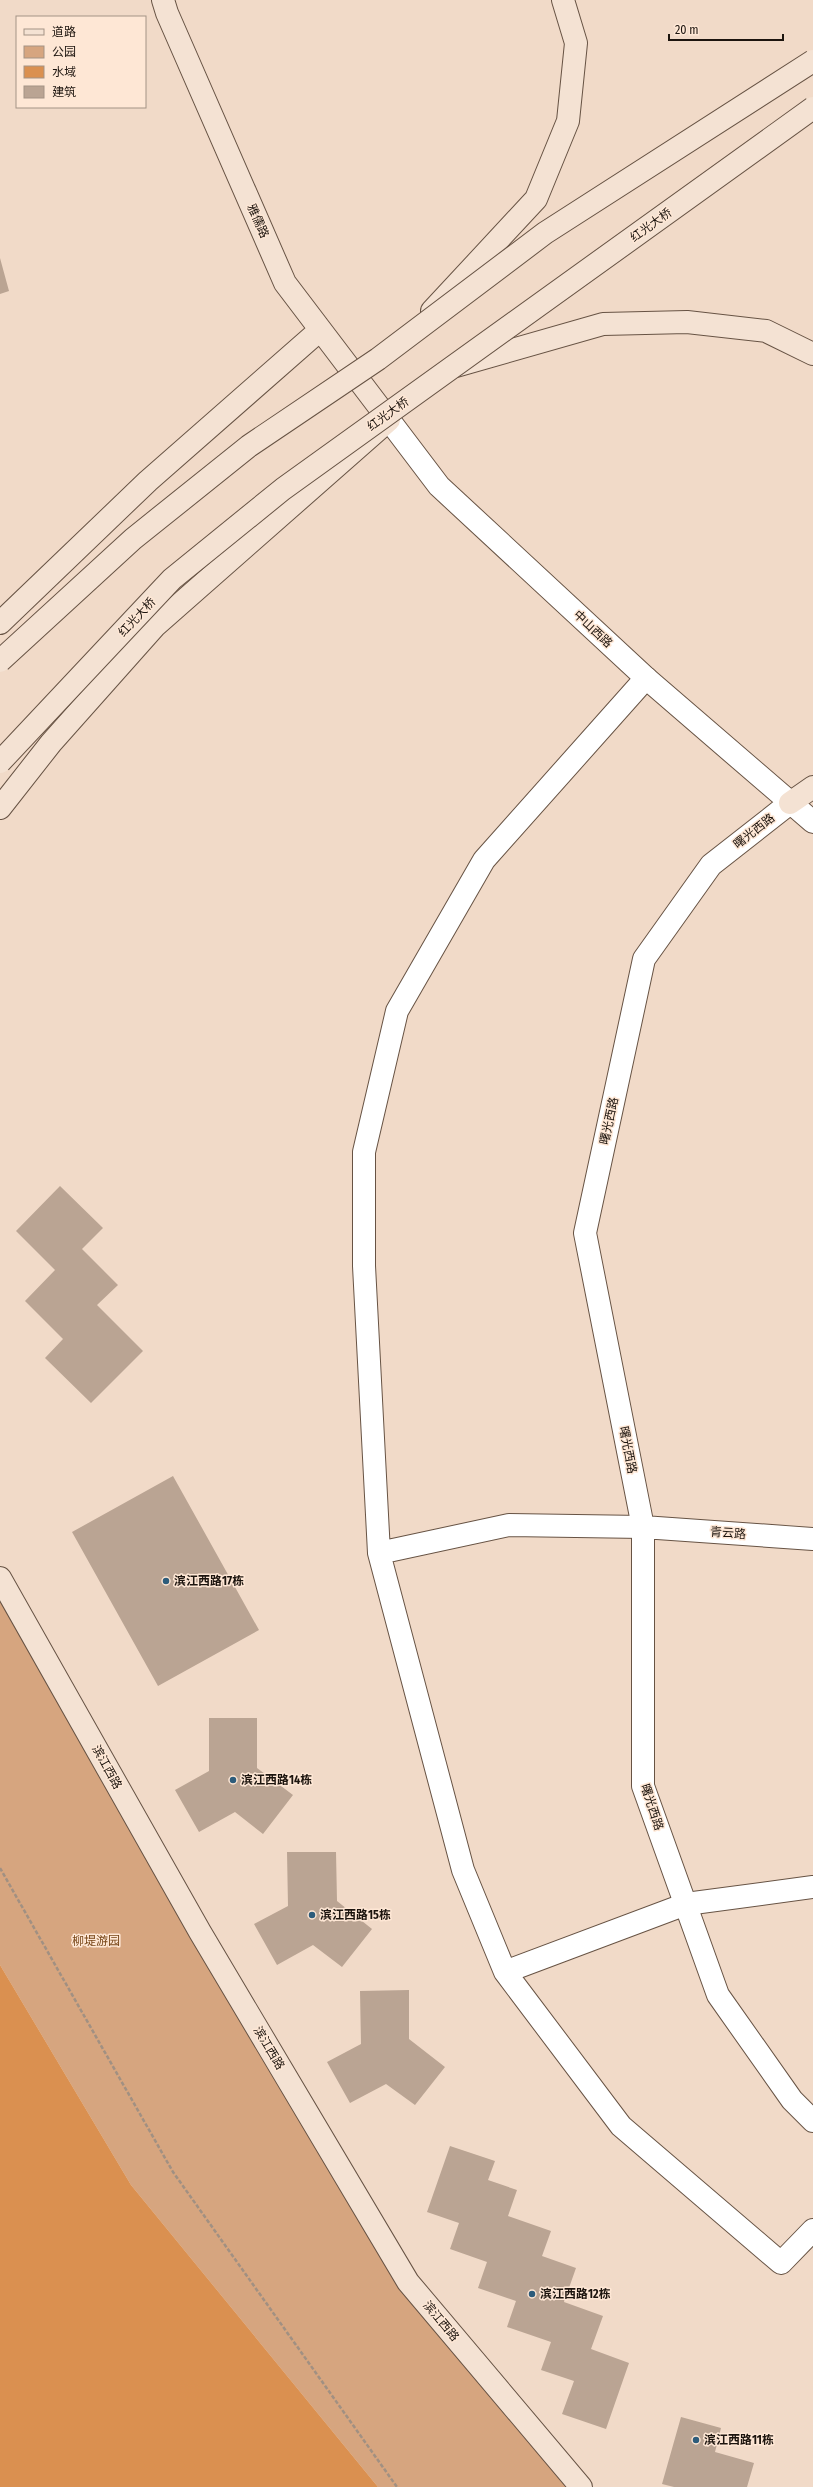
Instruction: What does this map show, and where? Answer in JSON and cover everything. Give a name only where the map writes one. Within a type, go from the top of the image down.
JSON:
[{"type":"main road","name":"雅儒路","points":[[163,0],[167,13],[285,283],[389,420]]},
{"type":"main road","points":[[410,334],[536,199],[568,121],[576,42],[563,0]]},
{"type":"main road","points":[[0,661],[133,538],[237,456],[410,334],[545,233],[813,61]]},
{"type":"main road","name":"红光大桥","points":[[0,762],[172,580],[283,489],[813,108]]},
{"type":"main road","points":[[454,366],[603,324],[687,322],[766,330],[813,354]]},
{"type":"main road","points":[[0,623],[148,481],[320,330]]},
{"type":"main road","points":[[0,808],[51,743],[155,626],[389,420]]},
{"type":"main road","points":[[790,803],[813,787]]},
{"type":"main road","name":"滨江西路","points":[[0,1578],[200,1932],[408,2282],[581,2487]]},
{"type":"street","name":"中山西路","points":[[389,420],[439,486],[646,678],[813,822]]},
{"type":"street","points":[[646,678],[484,860],[397,1011],[364,1152],[364,1266],[379,1553],[463,1870],[505,1972],[621,2126],[781,2263],[813,2230]]},
{"type":"street","name":"曙光西路","points":[[790,803],[711,865],[644,959],[585,1233],[643,1527],[643,1786],[718,1995],[792,2100],[813,2121]]},
{"type":"street","name":"青云路","points":[[379,1553],[509,1525],[643,1527],[813,1538]]},
{"type":"street","points":[[505,1972],[686,1904],[813,1887]]},
{"type":"path","points":[[0,1868],[172,2172],[397,2487]]},
{"type":"green space","name":"柳堤游园","points":[[0,1578],[408,2282],[581,2487],[378,2487],[131,2185],[0,1965]]},
{"type":"water","points":[[0,1965],[131,2185],[378,2487],[0,2487]]},
{"type":"building","points":[[0,258],[9,291],[0,294]]},
{"type":"building","points":[[60,1186],[103,1228],[82,1249],[118,1285],[97,1305],[143,1351],[91,1403],[45,1358],[63,1339],[25,1301],[55,1270],[16,1231]]},
{"type":"building","name":"滨江西路17栋","points":[[173,1476],[259,1630],[158,1686],[72,1532]]},
{"type":"building","name":"滨江西路14栋","points":[[209,1718],[257,1718],[257,1768],[293,1795],[263,1834],[235,1812],[199,1832],[175,1790],[209,1771]]},
{"type":"building","name":"滨江西路15栋","points":[[287,1852],[336,1852],[337,1901],[372,1929],[342,1967],[313,1945],[277,1965],[254,1924],[288,1906]]},
{"type":"building","points":[[409,1990],[409,2039],[445,2067],[415,2105],[386,2084],[350,2103],[327,2062],[361,2044],[360,1991]]},
{"type":"building","name":"滨江西路12栋","points":[[450,2146],[495,2161],[488,2180],[517,2190],[508,2216],[551,2231],[542,2256],[576,2268],[564,2302],[603,2316],[591,2349],[629,2363],[606,2429],[562,2414],[574,2381],[541,2370],[551,2342],[507,2327],[516,2301],[478,2288],[487,2262],[450,2249],[459,2223],[427,2212]]},
{"type":"building","name":"滨江西路11栋","points":[[681,2417],[721,2428],[715,2452],[754,2463],[747,2487],[674,2487],[662,2484]]},
{"type":"place","name":"滨江西路17栋","points":[[166,1581]]},
{"type":"place","name":"滨江西路14栋","points":[[233,1780]]},
{"type":"place","name":"滨江西路15栋","points":[[312,1915]]},
{"type":"place","name":"滨江西路12栋","points":[[532,2294]]},
{"type":"place","name":"滨江西路11栋","points":[[696,2440]]}]
